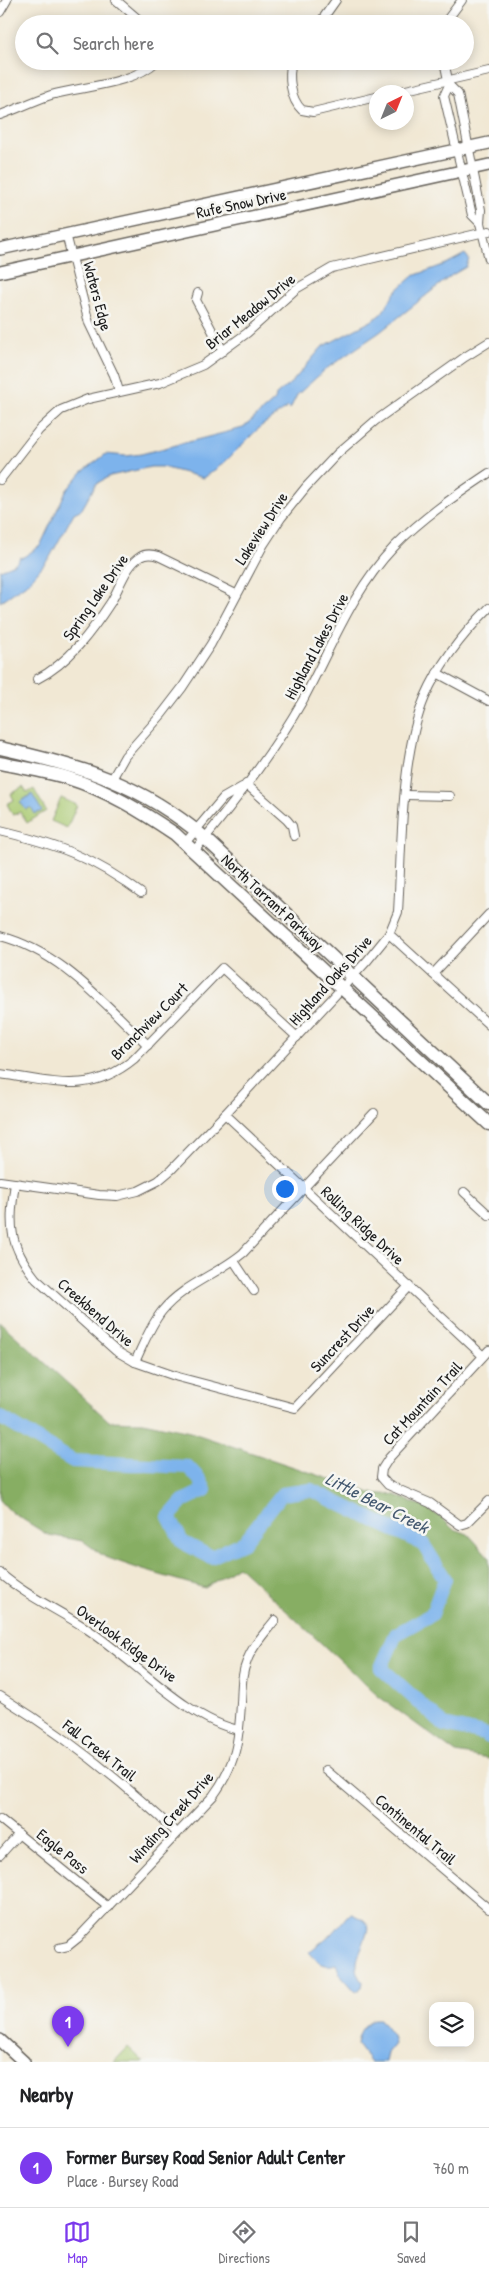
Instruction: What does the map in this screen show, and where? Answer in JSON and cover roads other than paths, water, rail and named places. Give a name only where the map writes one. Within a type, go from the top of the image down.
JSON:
[{"type":"main road","name":"Rufe Snow Drive","points":[[0,249],[489,143]]},
{"type":"main road","name":"Rufe Snow Drive","points":[[0,272],[489,165]]},
{"type":"main road","points":[[200,206],[204,227]]},
{"type":"main road","name":"North Tarrant Parkway","points":[[3,748],[81,767],[112,779],[151,800],[200,834],[489,1104]]},
{"type":"main road","name":"North Tarrant Parkway","points":[[1,766],[58,775],[111,794],[152,818],[190,847],[489,1124]]},
{"type":"main road","points":[[0,2040],[24,2062]]},
{"type":"street","points":[[0,12],[7,0]]},
{"type":"street","points":[[116,0],[134,15]]},
{"type":"street","points":[[325,15],[336,0]]},
{"type":"street","points":[[451,15],[462,0]]},
{"type":"street","points":[[0,115],[49,96],[120,80],[144,70]]},
{"type":"street","points":[[290,70],[294,97],[302,110],[313,112],[369,99]]},
{"type":"street","points":[[446,70],[449,83],[458,94],[469,147],[467,170]]},
{"type":"street","points":[[414,89],[449,83],[489,72]]},
{"type":"street","points":[[449,83],[444,96],[457,150],[467,170],[481,210],[480,223],[486,232],[489,259]]},
{"type":"street","name":"Briar Meadow Drive","points":[[0,480],[39,430],[55,415],[73,405],[119,391],[144,388],[174,379],[203,365],[223,351],[296,290],[332,268],[486,232]]},
{"type":"street","name":"Waters Edge","points":[[66,234],[74,257],[88,323],[114,375],[119,391]]},
{"type":"street","points":[[198,293],[196,300],[223,351]]},
{"type":"street","name":"Lakeview Drive","points":[[112,779],[125,756],[182,688],[210,644],[236,594],[281,518],[338,453],[381,416],[489,342]]},
{"type":"street","name":"Highland Lakes Drive","points":[[190,847],[246,784],[302,702],[335,633],[377,568],[394,548],[438,508],[489,473]]},
{"type":"street","name":"Spring Lake Drive","points":[[37,679],[51,672],[70,656],[110,603],[133,563],[147,554],[158,556],[236,594]]},
{"type":"street","name":"Highland Oaks Drive","points":[[0,1181],[99,1196],[117,1196],[138,1192],[158,1181],[172,1170],[225,1114],[353,976],[389,934],[398,912],[409,760],[424,698],[450,652],[489,608]]},
{"type":"street","points":[[437,673],[489,701]]},
{"type":"street","points":[[1,766],[3,748]]},
{"type":"street","points":[[246,784],[287,820],[292,826],[294,836]]},
{"type":"street","name":"Highland Lakes Drive","points":[[190,847],[223,798],[246,784]]},
{"type":"street","points":[[406,796],[450,796]]},
{"type":"street","points":[[0,832],[67,849],[101,866],[141,893]]},
{"type":"street","points":[[432,974],[489,914]]},
{"type":"street","points":[[389,934],[489,1025]]},
{"type":"street","points":[[0,936],[32,947],[57,962],[148,1046]]},
{"type":"street","name":"Branchview Court","points":[[0,1074],[69,1084],[88,1083],[106,1078],[120,1071],[148,1046],[222,968],[297,1037]]},
{"type":"street","points":[[135,1362],[155,1322],[172,1300],[234,1261],[254,1243],[374,1113]]},
{"type":"street","name":"Rolling Ridge Drive","points":[[225,1114],[409,1286],[486,1353]]},
{"type":"street","name":"Creekbend Drive","points":[[15,1183],[10,1218],[11,1232],[27,1267],[36,1278],[110,1345],[135,1362],[178,1376],[295,1408]]},
{"type":"street","points":[[464,1192],[489,1216]]},
{"type":"street","points":[[234,1261],[254,1291]]},
{"type":"street","name":"Suncrest Drive","points":[[295,1408],[409,1286]]},
{"type":"street","name":"Cat Mountain Trail","points":[[486,1353],[392,1454],[382,1469],[381,1478],[388,1485],[430,1504],[460,1526],[468,1523],[489,1501]]},
{"type":"street","name":"Overlook Ridge Drive","points":[[0,1573],[31,1595],[87,1629],[197,1713],[223,1726],[239,1730]]},
{"type":"street","name":"Winding Creek Drive","points":[[59,1948],[68,1946],[78,1938],[224,1781],[234,1759],[239,1730],[242,1675],[254,1647],[275,1620]]},
{"type":"street","name":"Fall Creek Trail","points":[[0,1696],[56,1733],[142,1800],[177,1833]]},
{"type":"street","name":"Continental Trail","points":[[326,1770],[489,1910]]},
{"type":"street","name":"Eagle Pass","points":[[0,1819],[108,1907]]},
{"type":"street","points":[[0,1854],[19,1834]]},
{"type":"water","points":[[465,254],[469,259],[466,267],[452,275],[380,332],[326,369],[297,395],[290,409],[288,407],[260,427],[224,463],[204,478],[162,467],[151,467],[110,476],[96,484],[82,509],[74,513],[50,557],[29,582],[0,602],[0,570],[14,564],[20,557],[22,558],[40,546],[66,491],[82,472],[106,454],[126,456],[141,454],[243,428],[275,400],[276,395],[293,381],[322,347],[373,320],[382,313],[396,291],[413,276],[446,264]]},
{"type":"water","points":[[32,794],[42,811],[35,814],[31,807],[26,810],[20,802]]},
{"type":"water","points":[[352,1914],[364,1920],[368,1925],[365,1940],[357,1961],[359,1974],[363,1982],[362,1987],[356,1992],[339,1973],[336,1964],[324,1965],[309,1952],[335,1931],[347,1916]]},
{"type":"water","points":[[373,2019],[380,2019],[392,2035],[394,2044],[387,2053],[385,2062],[370,2062],[357,2045],[361,2030]]},
{"type":"waterway","name":"Little Bear Creek","points":[[0,1417],[73,1461],[188,1467],[200,1480],[205,1490],[183,1501],[169,1517],[182,1542],[211,1557],[244,1542],[282,1494],[311,1490],[423,1544],[445,1579],[432,1614],[396,1634],[381,1668],[444,1725],[484,1734],[489,1737]]},
{"type":"place","name":"Former Bursey Road Senior Adult Center","points":[[68,2047]]}]
